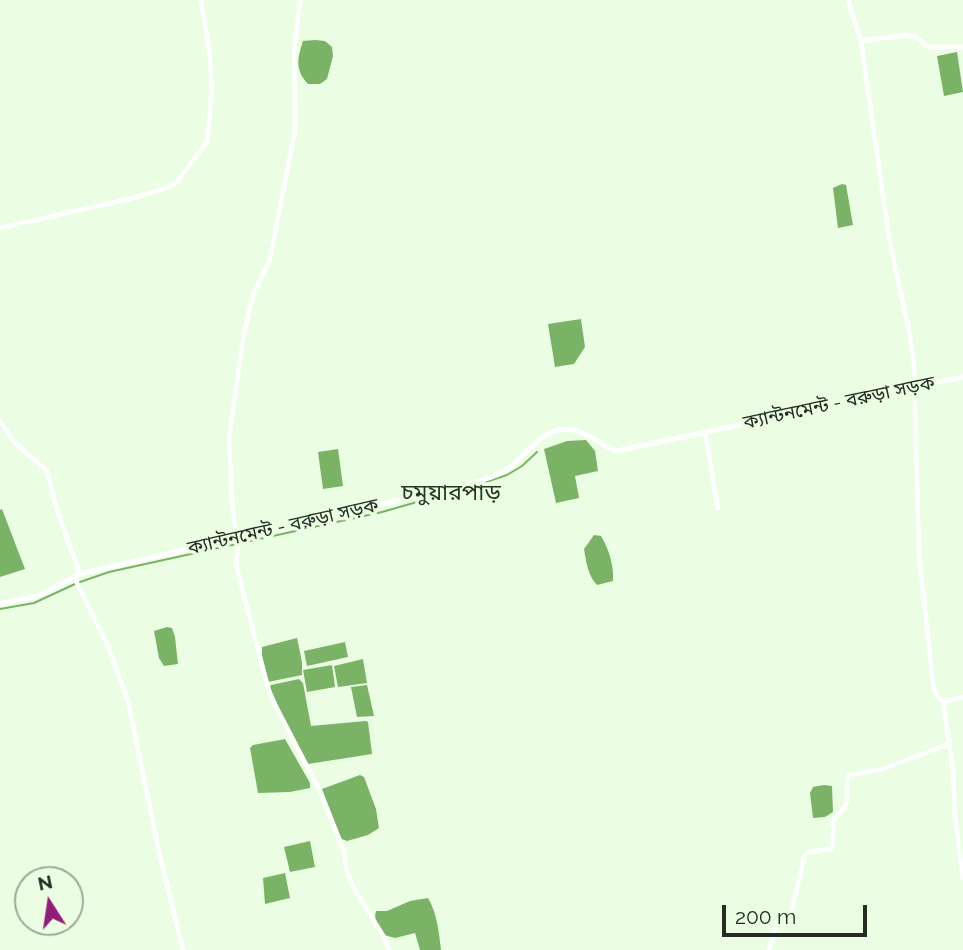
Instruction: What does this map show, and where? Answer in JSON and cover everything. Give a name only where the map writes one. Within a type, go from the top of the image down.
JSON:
[{"type":"main road","name":"ক্যান্টনমেন্ট - বরুড়া সড়ক","points":[[0,604],[41,595],[77,575],[414,498],[499,474],[510,468],[544,435],[563,429],[579,431],[617,451],[963,377]]},
{"type":"street","points":[[0,228],[133,198],[177,182],[207,142],[212,90],[210,56],[201,0]]},
{"type":"street","points":[[300,0],[294,54],[295,130],[270,259],[253,296],[236,378],[234,414],[229,437],[232,503],[237,538],[236,565],[270,695],[321,793],[344,851],[347,872],[356,892],[389,950]]},
{"type":"street","points":[[848,0],[861,41],[889,238],[909,331],[916,386],[919,554],[933,684],[936,695],[943,702],[953,768],[953,797],[963,878]]},
{"type":"street","points":[[861,41],[906,35],[916,37],[928,47],[963,47]]},
{"type":"street","points":[[0,421],[15,443],[47,471],[79,587],[107,644],[128,701],[158,847],[183,950]]},
{"type":"street","points":[[705,432],[718,508]]},
{"type":"street","points":[[943,702],[963,697]]},
{"type":"street","points":[[769,950],[778,920],[791,913],[805,855],[808,852],[828,852],[832,849],[834,819],[844,810],[849,797],[848,775],[883,769],[948,744]]},
{"type":"shaded area","points":[[303,41],[325,41],[332,47],[333,56],[327,79],[320,84],[308,84],[299,69],[299,59]]},
{"type":"shaded area","points":[[957,52],[963,92],[944,96],[937,56]]},
{"type":"shaded area","points":[[846,185],[853,225],[838,228],[833,188]]},
{"type":"shaded area","points":[[581,319],[585,347],[574,364],[555,367],[548,324]]},
{"type":"shaded area","points":[[586,440],[595,451],[598,471],[575,476],[579,498],[556,503],[544,449],[567,441]]},
{"type":"shaded area","points":[[338,449],[343,486],[323,489],[318,452]]},
{"type":"shaded area","points":[[2,509],[25,569],[0,577],[0,510]]},
{"type":"shaded area","points":[[594,535],[601,536],[604,541],[613,575],[613,581],[597,585],[589,573],[584,549]]},
{"type":"shaded area","points":[[172,628],[175,637],[178,664],[164,666],[159,658],[154,631]]},
{"type":"shaded area","points":[[297,638],[302,675],[268,682],[262,647]]},
{"type":"shaded area","points":[[345,642],[348,657],[307,666],[304,651]]},
{"type":"shaded area","points":[[363,659],[367,683],[338,687],[334,666]]},
{"type":"shaded area","points":[[332,665],[335,687],[307,692],[303,670]]},
{"type":"shaded area","points":[[299,679],[303,683],[311,726],[366,721],[372,754],[308,764],[290,734],[270,687]]},
{"type":"shaded area","points":[[367,685],[374,716],[357,717],[351,687]]},
{"type":"shaded area","points":[[285,739],[310,783],[310,788],[258,793],[250,748],[253,745]]},
{"type":"shaded area","points":[[360,775],[364,777],[376,809],[379,828],[368,835],[347,841],[339,838],[322,789]]},
{"type":"shaded area","points":[[832,786],[833,812],[825,817],[813,818],[810,793],[813,787]]},
{"type":"shaded area","points":[[310,841],[315,867],[290,872],[284,847]]},
{"type":"shaded area","points":[[285,873],[290,898],[265,904],[263,878]]},
{"type":"shaded area","points":[[428,898],[436,917],[441,950],[420,950],[415,933],[395,938],[384,935],[378,927],[376,911],[387,911],[410,901]]},
{"type":"waterway","points":[[80,582],[109,572],[382,512],[507,475],[537,452]]},
{"type":"waterway","points":[[0,609],[34,603],[75,584]]},
{"type":"district","name":"চমুয়ারপাড়","points":[[451,493]]}]
